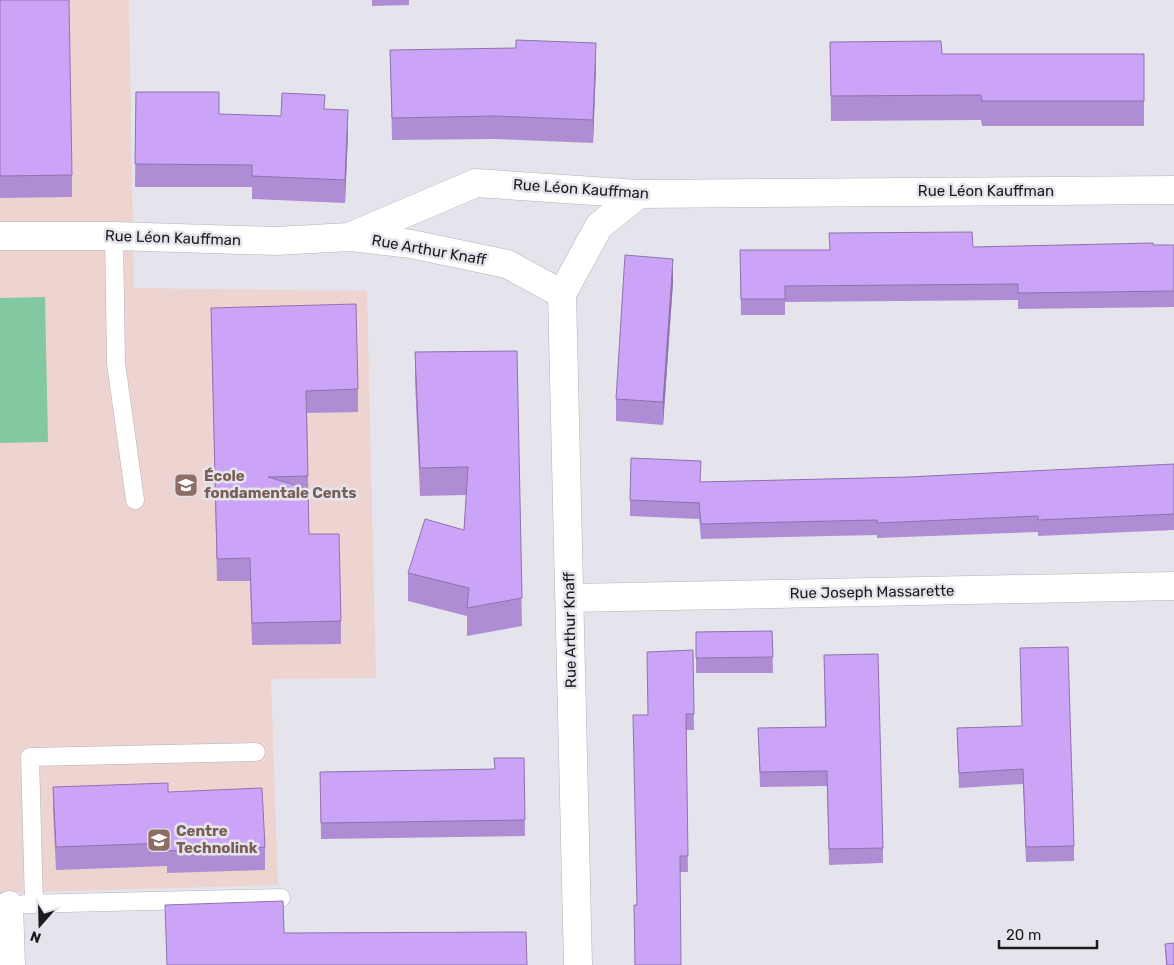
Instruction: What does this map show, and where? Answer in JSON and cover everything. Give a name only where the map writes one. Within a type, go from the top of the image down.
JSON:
[{"type":"street","name":"Rue Léon Kauffman","points":[[0,236],[114,236],[276,241],[348,237],[476,182],[639,194],[1174,190]]},
{"type":"street","points":[[562,294],[599,226],[639,194]]},
{"type":"street","name":"Rue Arthur Knaff","points":[[348,237],[411,244],[506,264],[562,294],[578,965]]},
{"type":"street","name":"Rue Joseph Massarette","points":[[570,598],[1174,586]]},
{"type":"street","points":[[11,965],[21,904]]},
{"type":"lane","points":[[114,236],[116,363],[135,500]]},
{"type":"lane","points":[[256,752],[30,757],[21,904],[281,898]]},
{"type":"shaded area","name":"École fondamentale Cents","points":[[0,0],[129,0],[134,288],[367,291],[376,678],[271,679],[278,885],[0,893]]},
{"type":"green space","points":[[45,297],[48,442],[0,443],[0,298]]},
{"type":"building","points":[[0,0],[69,0],[72,175],[0,176]]},
{"type":"building","points":[[516,40],[596,43],[593,120],[495,116],[392,118],[390,50],[516,48]]},
{"type":"building","points":[[941,41],[942,54],[1144,54],[1144,101],[982,101],[981,95],[831,96],[830,42]]},
{"type":"building","points":[[136,92],[219,92],[219,114],[281,116],[282,93],[325,95],[324,109],[348,110],[345,180],[252,176],[252,165],[135,164]]},
{"type":"building","points":[[972,232],[973,247],[1153,243],[1153,245],[1174,245],[1174,291],[1018,293],[1018,284],[785,286],[785,299],[741,299],[740,250],[830,250],[829,233]]},
{"type":"building","points":[[625,255],[673,259],[663,402],[616,399]]},
{"type":"building","points":[[356,304],[358,389],[306,391],[308,476],[268,477],[308,489],[309,534],[339,534],[341,621],[252,623],[250,558],[217,559],[211,308]]},
{"type":"building","points":[[517,351],[522,598],[467,608],[469,588],[408,573],[425,519],[464,530],[468,467],[420,468],[415,352]]},
{"type":"building","points":[[631,458],[701,461],[700,482],[908,477],[1174,464],[1174,514],[1038,520],[1038,516],[877,523],[877,520],[701,524],[699,502],[630,500]]},
{"type":"building","points":[[772,631],[773,657],[696,658],[696,632]]},
{"type":"building","points":[[1068,647],[1074,846],[1026,847],[1023,769],[959,773],[957,728],[1022,726],[1020,648]]},
{"type":"building","points":[[693,650],[694,714],[686,714],[688,856],[680,856],[681,965],[635,965],[634,905],[637,905],[633,715],[648,715],[647,652]]},
{"type":"building","points":[[878,654],[883,848],[829,849],[827,771],[760,772],[758,728],[826,727],[824,655]]},
{"type":"building","points":[[494,758],[524,758],[525,820],[321,823],[320,772],[495,769]]},
{"type":"building","name":"Centre Technolink","points":[[168,783],[168,792],[262,788],[265,847],[167,851],[167,843],[56,847],[53,787]]},
{"type":"building","points":[[283,901],[284,933],[526,932],[527,965],[167,965],[165,905]]},
{"type":"building","points":[[1174,943],[1174,965],[1167,965],[1165,944]]},
{"type":"place","name":"École fondamentale Cents","points":[[186,485]]},
{"type":"place","name":"Centre Technolink","points":[[159,840]]}]
